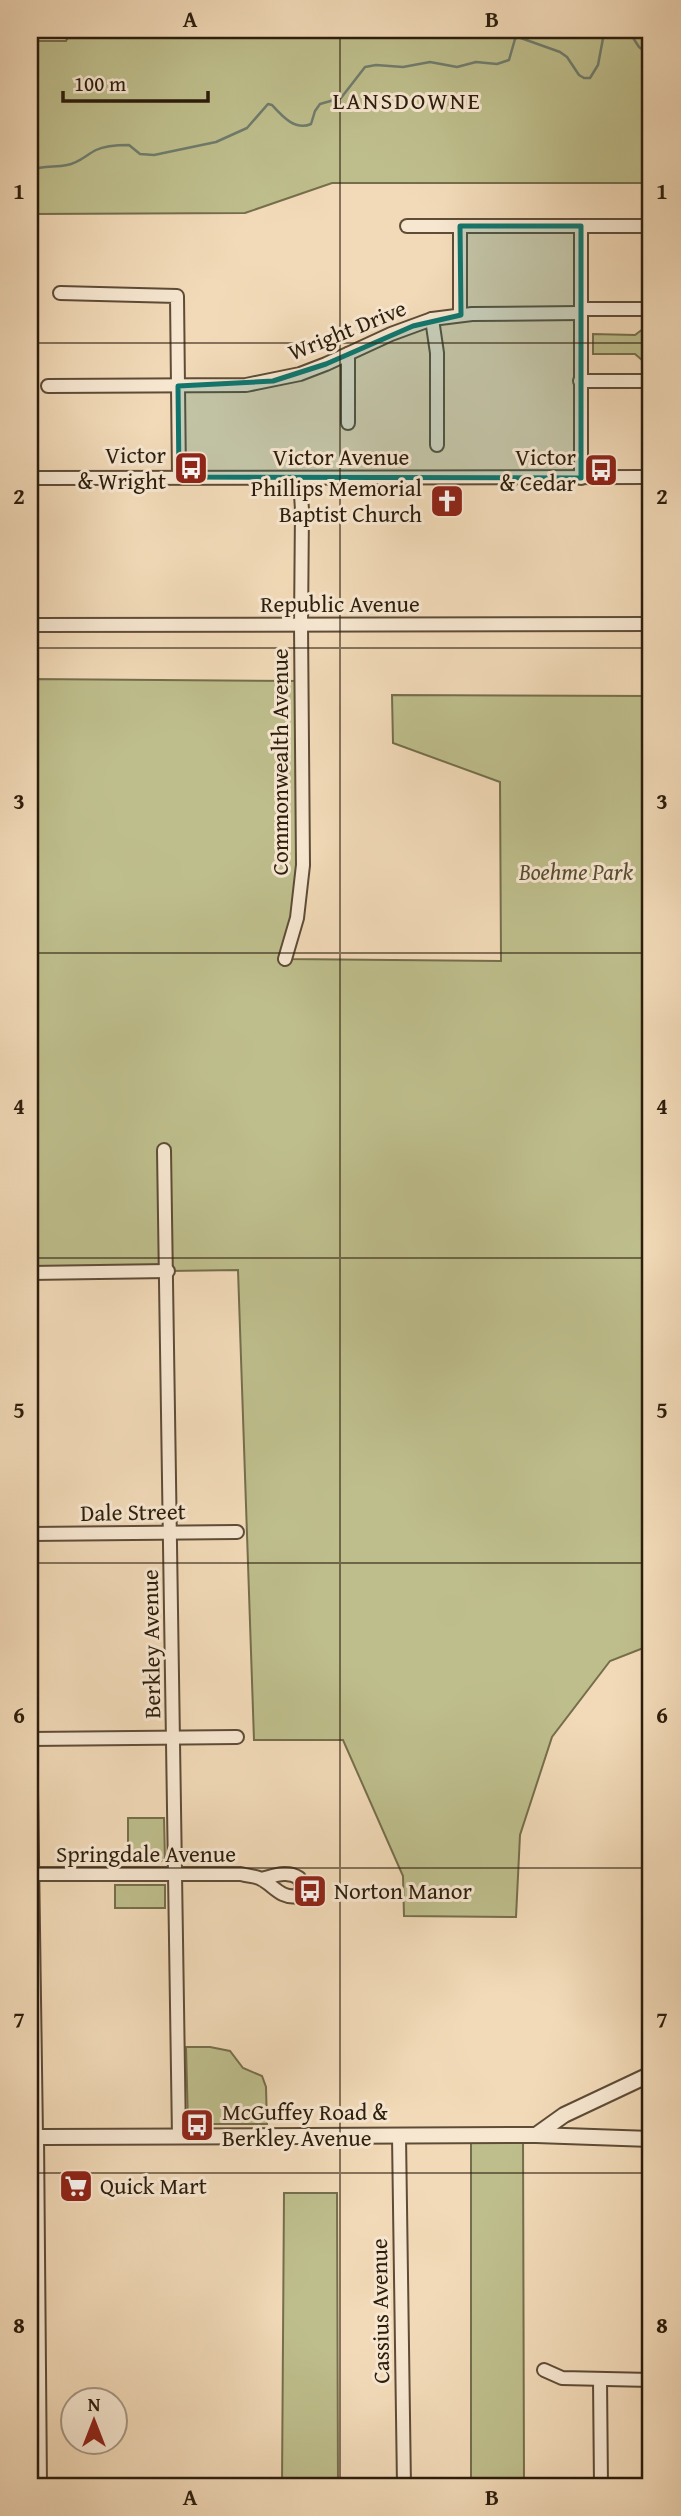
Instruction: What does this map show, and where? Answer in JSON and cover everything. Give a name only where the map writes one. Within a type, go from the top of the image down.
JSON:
[{"type":"street","points":[[407,226],[651,226]]},
{"type":"street","points":[[460,226],[460,315]]},
{"type":"street","points":[[581,226],[581,478]]},
{"type":"street","points":[[60,293],[177,296],[179,477]]},
{"type":"street","name":"Wright Drive","points":[[48,386],[178,386],[274,381],[300,374],[432,319],[460,315],[651,309]]},
{"type":"street","points":[[432,319],[437,353],[437,445]]},
{"type":"street","points":[[348,354],[348,423]]},
{"type":"street","points":[[580,381],[651,382]]},
{"type":"street","name":"Victor Avenue","points":[[30,478],[651,477]]},
{"type":"street","name":"Commonwealth Avenue","points":[[285,959],[297,918],[303,865],[300,478]]},
{"type":"street","name":"Republic Avenue","points":[[30,625],[651,624]]},
{"type":"street","name":"Berkley Avenue","points":[[164,1150],[179,2137]]},
{"type":"street","points":[[30,1273],[167,1271]]},
{"type":"street","name":"Dale Street","points":[[30,1534],[237,1532]]},
{"type":"street","points":[[30,1720],[34,2462],[39,2486]]},
{"type":"street","points":[[30,1739],[237,1737]]},
{"type":"street","name":"Springdale Avenue","points":[[31,1874],[241,1874],[261,1879]]},
{"type":"street","points":[[536,2135],[564,2115],[651,2074]]},
{"type":"street","points":[[32,2137],[536,2135],[651,2139]]},
{"type":"street","name":"Cassius Avenue","points":[[399,2136],[404,2486]]},
{"type":"street","points":[[544,2370],[562,2378],[651,2380]]},
{"type":"street","points":[[600,2379],[601,2486]]},
{"type":"highlighted area","points":[[460,226],[581,226],[581,478],[179,477],[178,386],[273,381],[326,364],[413,326],[461,315]]},
{"type":"green space","points":[[72,30],[651,30],[651,183],[332,183],[245,213],[34,214],[34,478],[30,478],[30,41],[66,41]]},
{"type":"green space","points":[[651,328],[651,360],[642,360],[635,354],[593,354],[593,334],[635,335],[643,329]]},
{"type":"green space","name":"Boehme Park","points":[[30,679],[301,681],[303,865],[285,959],[501,961],[500,782],[393,743],[392,695],[651,696],[651,1645],[610,1661],[552,1737],[520,1835],[516,1917],[404,1916],[403,1876],[343,1740],[254,1740],[238,1270],[30,1273]]},
{"type":"green space","points":[[128,1818],[164,1818],[165,1861],[128,1861]]},
{"type":"green space","points":[[115,1885],[165,1885],[165,1908],[115,1908]]},
{"type":"green space","points":[[186,2047],[210,2047],[230,2051],[243,2068],[262,2076],[266,2087],[267,2124],[188,2124]]},
{"type":"green space","points":[[471,2135],[523,2135],[524,2486],[471,2486]]},
{"type":"green space","points":[[284,2193],[337,2193],[338,2486],[282,2486]]},
{"type":"waterway","points":[[30,171],[71,164],[108,146],[129,145],[140,154],[154,155],[216,142],[247,128],[268,104],[294,124],[305,126],[311,124],[320,104],[341,98],[365,67],[403,67],[430,62],[457,67],[476,62],[497,64],[509,60],[518,37],[560,52],[567,57],[579,75],[590,78],[598,65],[606,30]]},
{"type":"waterway","points":[[628,30],[639,47],[651,56]]},
{"type":"place","name":"Victor & Wright","points":[[191,468]]},
{"type":"place","name":"Victor & Cedar","points":[[601,470]]},
{"type":"place","name":"Phillips Memorial Baptist Church","points":[[447,501]]},
{"type":"place","name":"Norton Manor","points":[[310,1891]]},
{"type":"place","name":"McGuffey Road & Berkley Avenue","points":[[197,2125]]},
{"type":"place","name":"Quick Mart","points":[[76,2186]]},
{"type":"district","name":"LANSDOWNE","points":[[407,101]]}]
